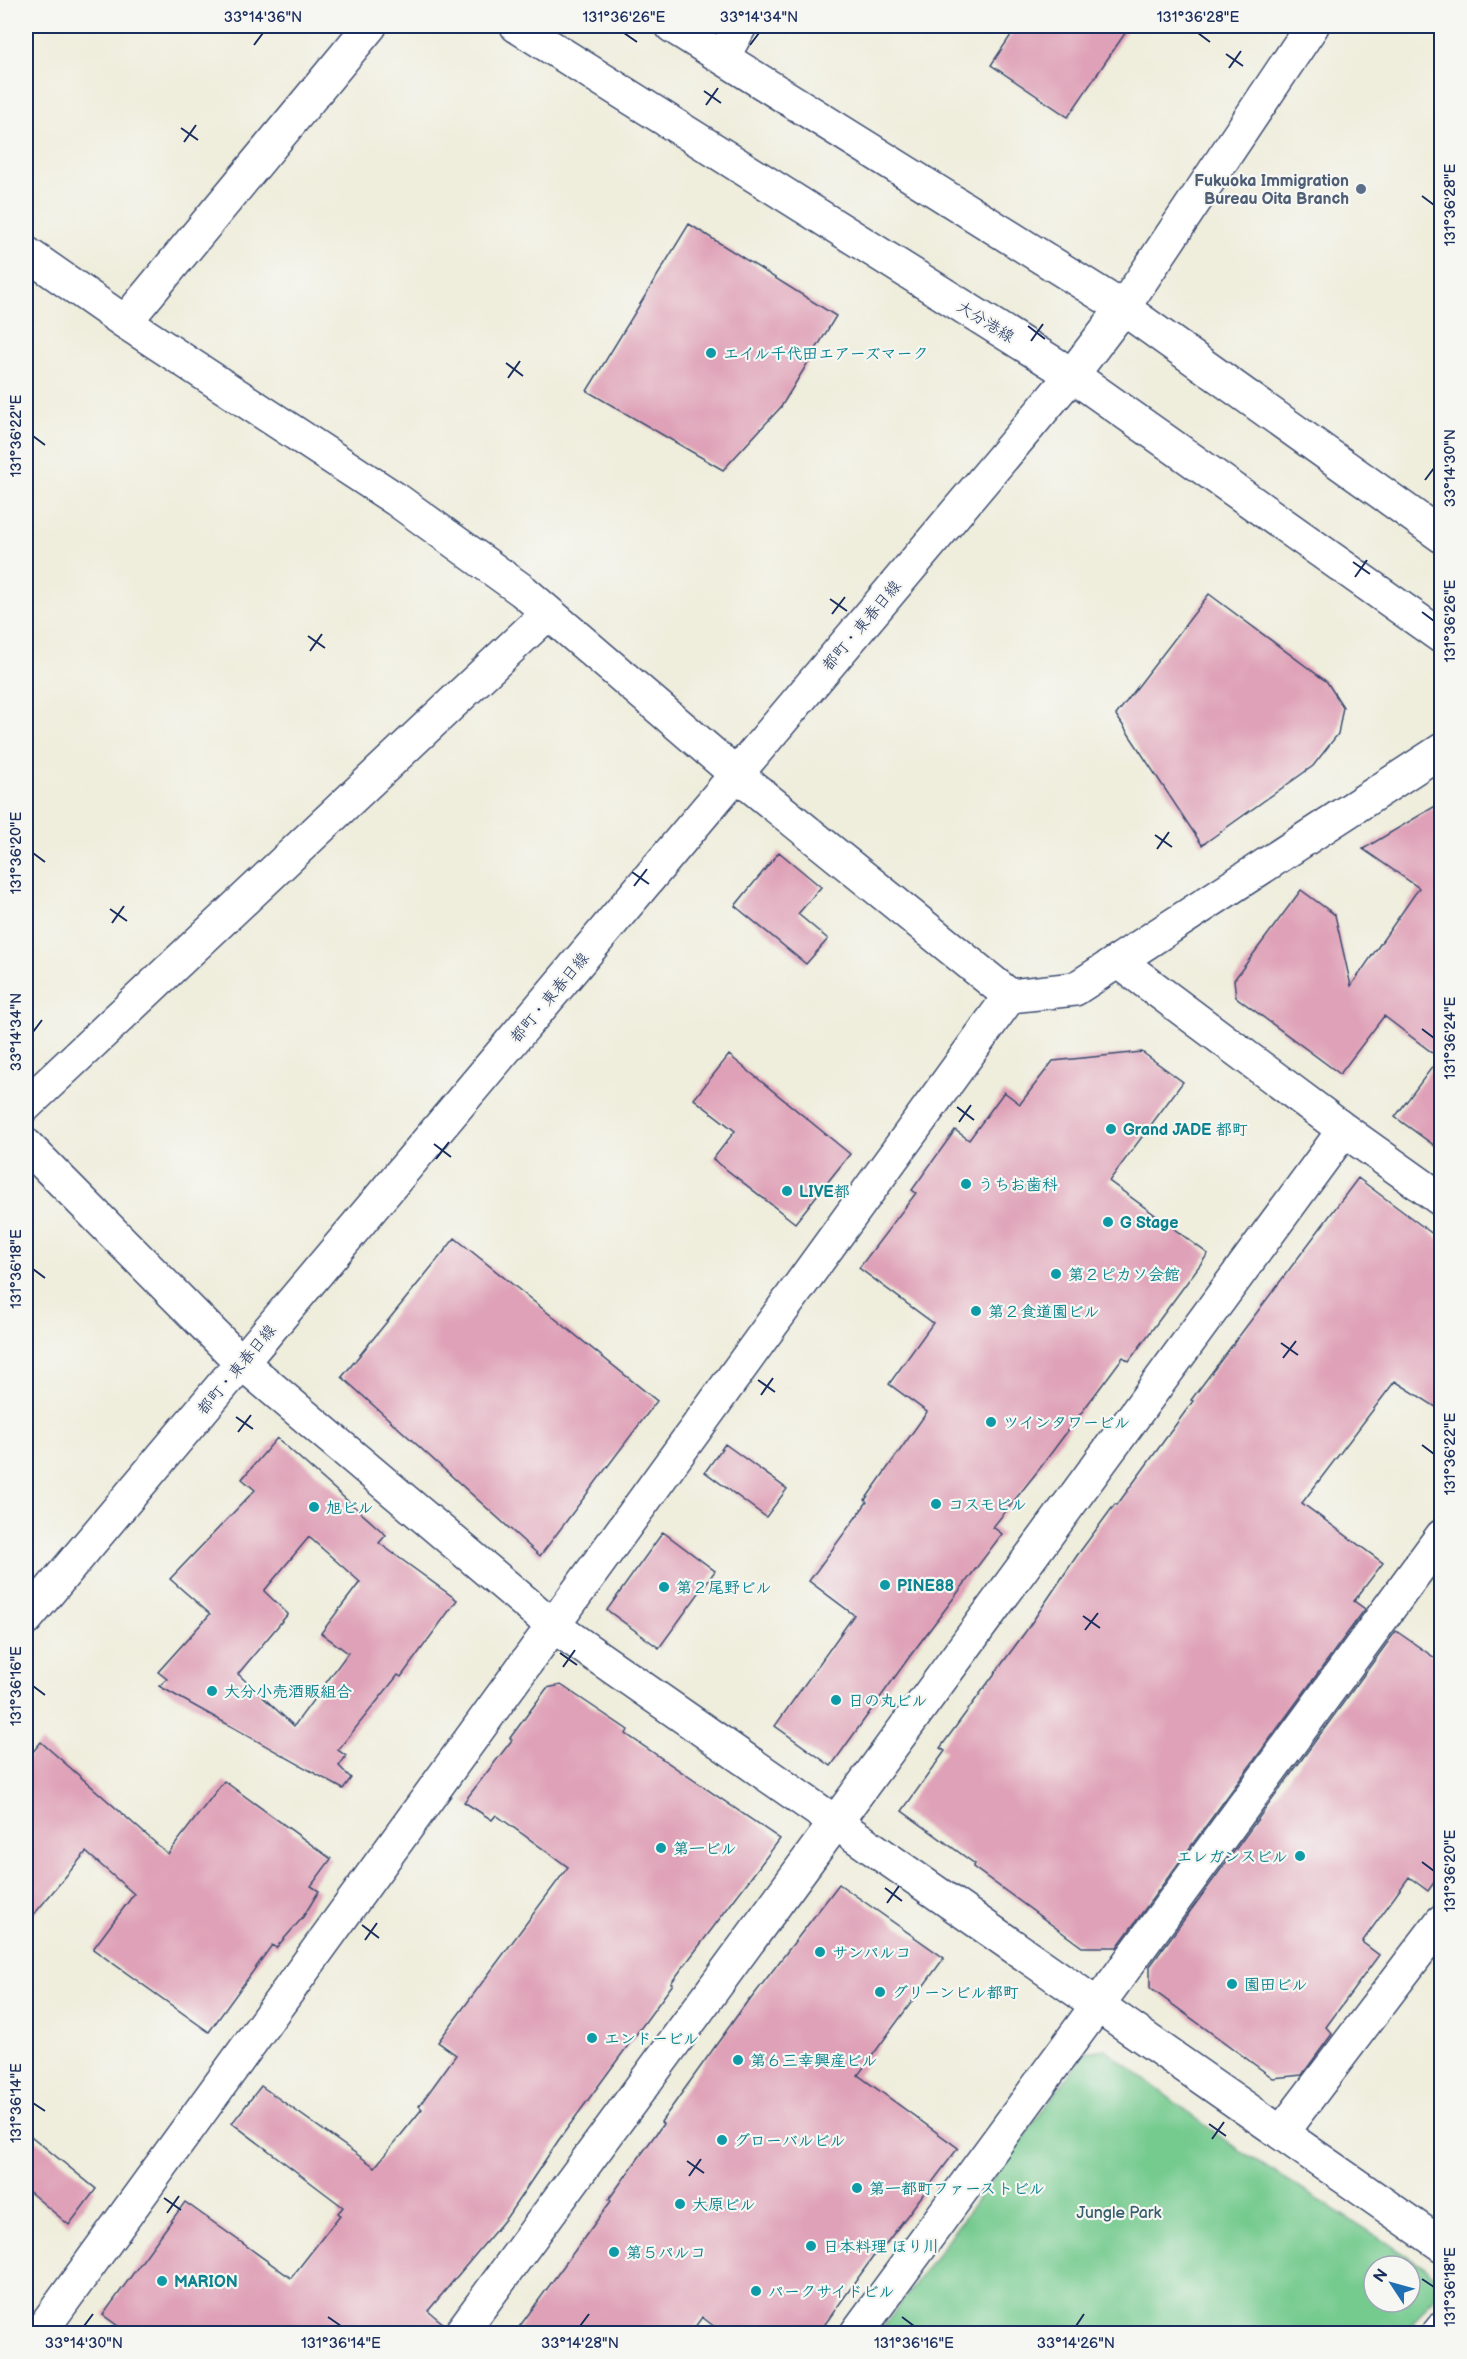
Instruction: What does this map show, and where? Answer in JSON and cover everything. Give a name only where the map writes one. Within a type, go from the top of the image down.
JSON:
[{"type":"street","points":[[125,322],[370,26]]},
{"type":"street","name":"大分港線","points":[[517,26],[1072,375],[1442,638]]},
{"type":"street","points":[[672,26],[1123,308],[1442,536]]},
{"type":"street","points":[[723,57],[741,26]]},
{"type":"street","name":"都町・東春日線","points":[[26,1619],[1072,375],[1123,308],[1312,26]]},
{"type":"street","points":[[26,253],[125,322],[397,500],[524,591],[736,774],[1010,996],[1075,989],[1442,750]]},
{"type":"street","points":[[26,1105],[548,613]]},
{"type":"street","points":[[1118,961],[1344,1130],[1442,1200]]},
{"type":"street","points":[[39,2334],[1010,996]]},
{"type":"street","points":[[460,2334],[1344,1130]]},
{"type":"street","points":[[26,1145],[241,1362],[552,1625],[1442,2245]]},
{"type":"street","points":[[856,2334],[1442,1536]]},
{"type":"street","points":[[1281,2133],[1442,1921]]},
{"type":"street","points":[[1438,2334],[1442,2329]]},
{"type":"green space","name":"Jungle Park","points":[[1105,2049],[1230,2144],[1404,2254],[1362,2254],[1362,2314],[1421,2314],[1406,2333],[879,2333],[1086,2052]]},
{"type":"green space","name":"Jungle Park","points":[[1422,2265],[1435,2276],[1436,2295],[1422,2313]]},
{"type":"building","points":[[1017,26],[1130,26],[1068,117],[991,65]]},
{"type":"building","name":"エイル千代田エアーズマーク","points":[[689,224],[836,316],[781,407],[723,470],[587,391]]},
{"type":"building","points":[[1209,594],[1327,682],[1343,707],[1338,734],[1313,766],[1202,845],[1116,715]]},
{"type":"building","points":[[1442,802],[1442,1151],[1395,1117],[1439,1058],[1384,1016],[1340,1074],[1236,997],[1234,980],[1301,890],[1335,915],[1351,986],[1419,888],[1363,849]]},
{"type":"building","points":[[779,852],[821,887],[798,914],[828,939],[806,964],[735,906]]},
{"type":"building","points":[[1142,1052],[1183,1082],[1109,1181],[1208,1254],[1129,1361],[1123,1357],[993,1527],[1002,1534],[831,1766],[775,1726],[854,1615],[809,1581],[867,1502],[865,1500],[927,1412],[889,1384],[933,1323],[859,1268],[916,1193],[912,1190],[955,1130],[969,1140],[1004,1092],[1020,1104],[1053,1061]]},
{"type":"building","name":"LIVE都","points":[[729,1055],[850,1154],[795,1223],[713,1159],[735,1131],[694,1099]]},
{"type":"building","points":[[1358,1178],[1442,1241],[1442,1411],[1395,1381],[1302,1503],[1383,1563],[1354,1601],[1365,1609],[1117,1947],[1082,1947],[973,1867],[975,1864],[902,1811],[945,1751],[940,1748],[1026,1631],[1076,1557],[1115,1504],[1117,1505],[1193,1401],[1191,1400]]},
{"type":"building","points":[[455,1238],[657,1401],[540,1556],[342,1377]]},
{"type":"building","points":[[277,1438],[386,1535],[379,1543],[457,1600],[401,1677],[398,1675],[338,1750],[346,1756],[339,1766],[351,1778],[343,1789],[159,1686],[167,1679],[158,1672],[210,1614],[170,1579],[255,1490],[242,1479]],"holes":[[[309,1537],[360,1582],[321,1633],[348,1653],[294,1726],[238,1674],[288,1614],[264,1591]]]},
{"type":"building","points":[[725,1444],[787,1489],[766,1517],[705,1472]]},
{"type":"building","name":"第２尾野ビル","points":[[663,1532],[715,1571],[659,1648],[607,1610]]},
{"type":"building","points":[[1396,1631],[1442,1663],[1442,1871],[1428,1891],[1409,1877],[1362,1942],[1379,1955],[1326,2027],[1332,2034],[1302,2075],[1273,2078],[1150,1988],[1150,1966]]},
{"type":"building","points":[[561,1685],[628,1730],[626,1734],[780,1839],[671,1983],[673,1984],[558,2141],[507,2217],[428,2311],[444,2324],[442,2334],[129,2334],[103,2315],[185,2202],[291,2278],[340,2215],[338,2213],[343,2207],[232,2123],[261,2086],[375,2167],[422,2109],[419,2106],[456,2055],[438,2042],[568,1867],[496,1815],[492,1820],[464,1802],[512,1740],[510,1738],[547,1688]]},
{"type":"building","points":[[41,1742],[168,1854],[224,1781],[331,1859],[311,1886],[319,1891],[303,1917],[276,1948],[272,1945],[209,2032],[93,1949],[134,1894],[86,1852],[26,1924],[26,1760]]},
{"type":"building","points":[[839,1884],[944,1958],[858,2075],[958,2148],[885,2245],[883,2243],[818,2334],[724,2334],[702,2317],[690,2334],[514,2334],[611,2201],[609,2199],[663,2124],[661,2122],[749,1999]]},
{"type":"building","points":[[26,2132],[96,2189],[69,2225],[26,2189]]},
{"type":"place","name":"Fukuoka Immigration Bureau Oita Branch","points":[[1361,189]]},
{"type":"place","name":"エイル千代田エアーズマーク","points":[[711,353]]},
{"type":"place","name":"Grand JADE 都町","points":[[1111,1129]]},
{"type":"place","name":"うちお歯科","points":[[966,1184]]},
{"type":"place","name":"LIVE都","points":[[787,1191]]},
{"type":"place","name":"G Stage","points":[[1108,1222]]},
{"type":"place","name":"第２ピカソ会館","points":[[1056,1274]]},
{"type":"place","name":"第２食道園ビル","points":[[976,1311]]},
{"type":"place","name":"ツインタワービル","points":[[991,1422]]},
{"type":"place","name":"コスモビル","points":[[936,1504]]},
{"type":"place","name":"旭ビル","points":[[314,1507]]},
{"type":"place","name":"PINE88","points":[[885,1585]]},
{"type":"place","name":"第２尾野ビル","points":[[664,1587]]},
{"type":"place","name":"大分小売酒販組合","points":[[212,1691]]},
{"type":"place","name":"日の丸ビル","points":[[836,1700]]},
{"type":"place","name":"第一ビル","points":[[661,1848]]},
{"type":"place","name":"エレガンスビル","points":[[1300,1856]]},
{"type":"place","name":"サンパルコ","points":[[820,1952]]},
{"type":"place","name":"園田ビル","points":[[1232,1984]]},
{"type":"place","name":"グリーンビル都町","points":[[880,1992]]},
{"type":"place","name":"エンドービル","points":[[592,2038]]},
{"type":"place","name":"第６三幸興産ビル","points":[[738,2060]]},
{"type":"place","name":"グローバルビル","points":[[722,2140]]},
{"type":"place","name":"第一都町ファーストビル","points":[[857,2188]]},
{"type":"place","name":"大原ビル","points":[[680,2204]]},
{"type":"place","name":"日本料理 ほり川","points":[[811,2246]]},
{"type":"place","name":"第５パルコ","points":[[614,2252]]},
{"type":"place","name":"MARION","points":[[162,2281]]},
{"type":"place","name":"パークサイドビル","points":[[756,2291]]}]
